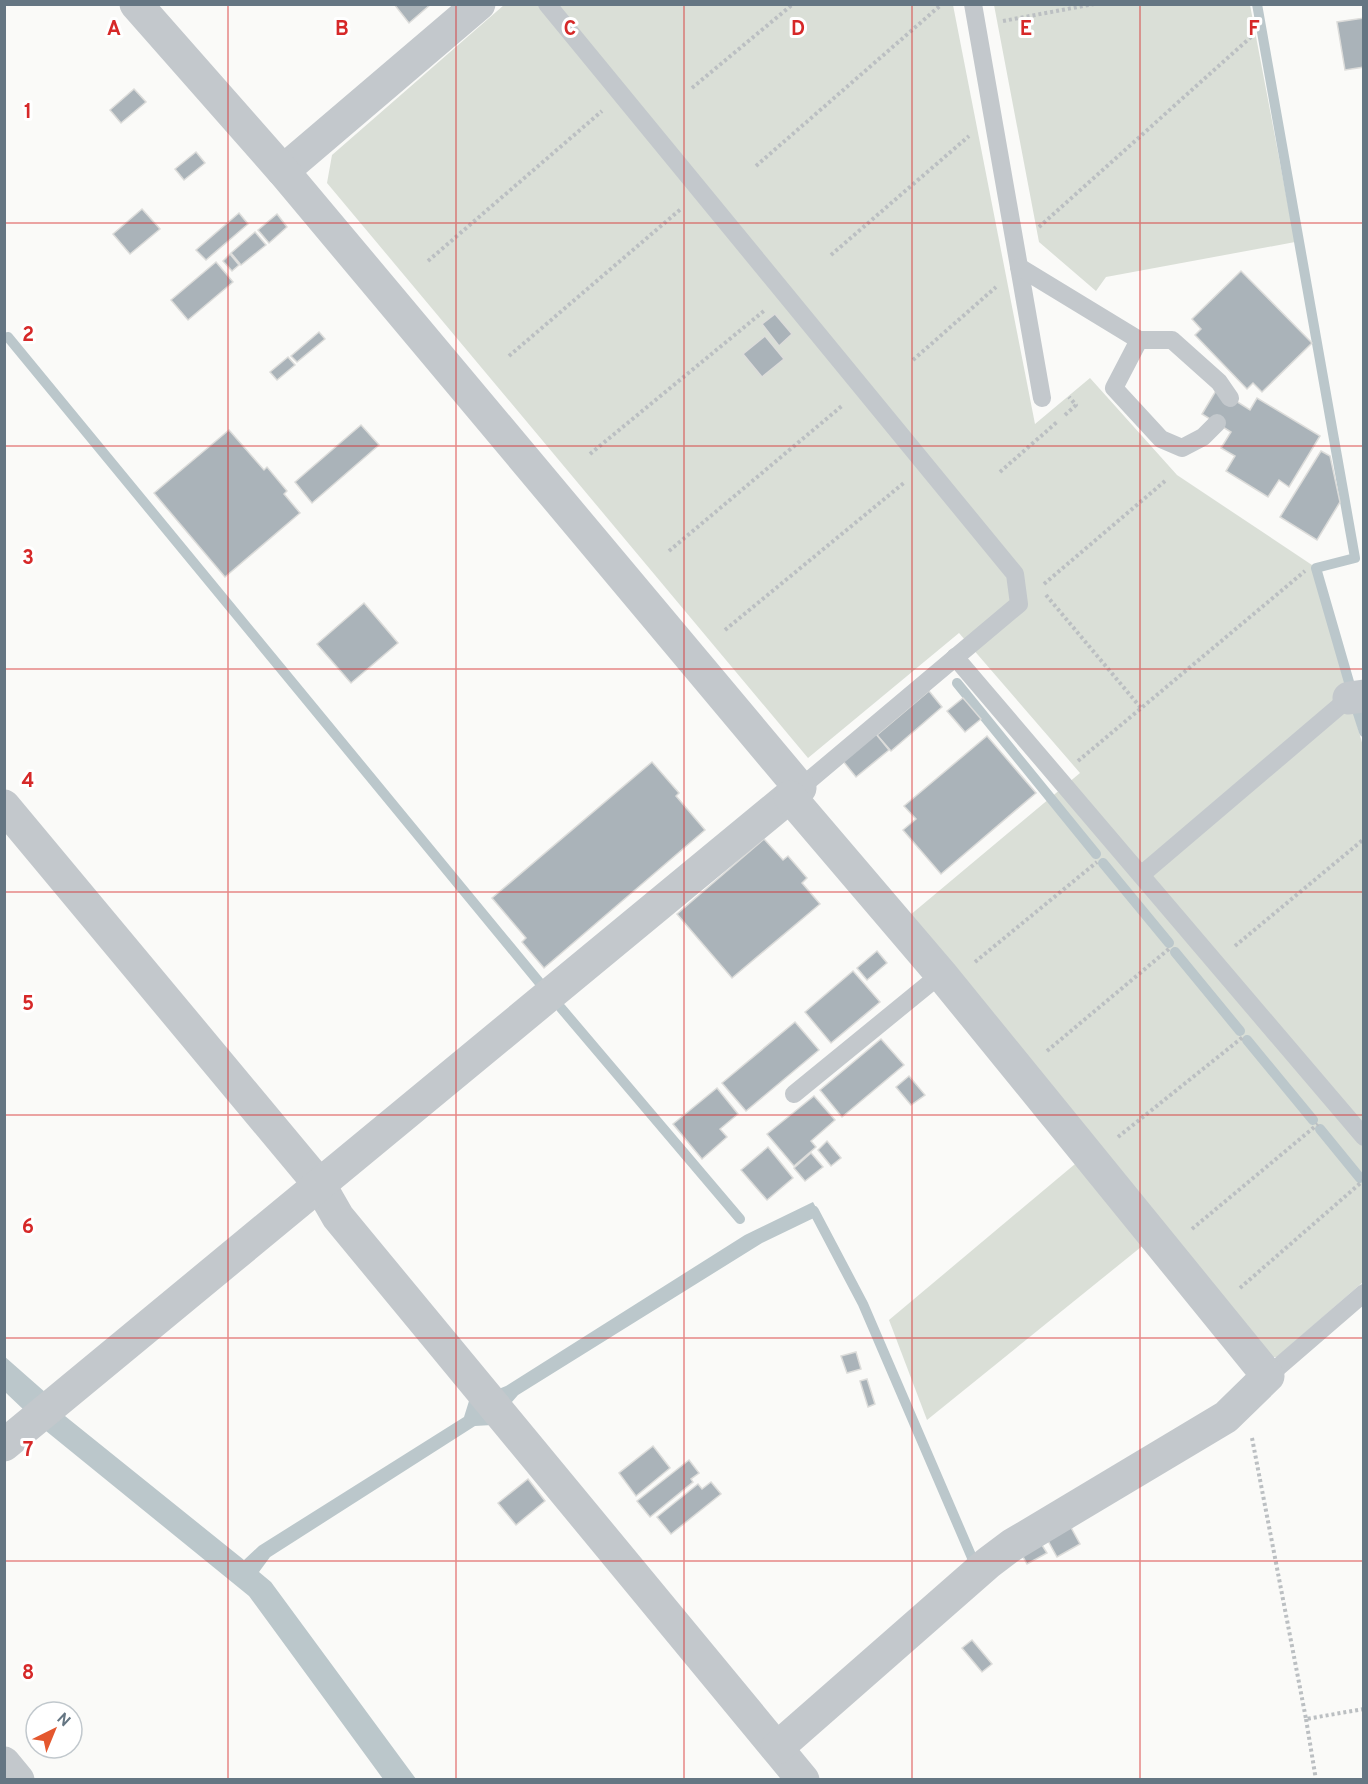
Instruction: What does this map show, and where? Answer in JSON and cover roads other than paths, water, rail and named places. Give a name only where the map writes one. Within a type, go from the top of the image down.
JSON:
[{"type":"street","points":[[136,4],[283,171],[795,792],[1268,1376],[1226,1417],[1012,1545],[988,1563],[777,1748]]},
{"type":"street","points":[[283,171],[479,4]]},
{"type":"street","points":[[11,1440],[795,792]]},
{"type":"street","points":[[4,806],[319,1184],[338,1217],[477,1388],[803,1779]]},
{"type":"street","points":[[4,1763],[18,1779]]},
{"type":"lane","points":[[547,4],[1015,574],[1019,604],[795,792]]},
{"type":"lane","points":[[973,4],[1042,398]]},
{"type":"lane","points":[[1019,267],[1139,340],[1172,339],[1219,382],[1230,398]]},
{"type":"lane","points":[[1139,340],[1114,388],[1161,439],[1182,448],[1203,437],[1217,423]]},
{"type":"lane","points":[[955,657],[1364,1137]]},
{"type":"lane","points":[[1141,875],[1356,697]]},
{"type":"lane","points":[[794,1094],[945,979]]},
{"type":"lane","points":[[1268,1376],[1364,1293]]},
{"type":"waterway","points":[[1257,4],[1355,558],[1316,568],[1351,689]]},
{"type":"waterway","points":[[8,337],[539,982]]},
{"type":"waterway","points":[[957,683],[1096,854]]},
{"type":"waterway","points":[[1355,704],[1364,732]]},
{"type":"waterway","points":[[1103,863],[1169,943]]},
{"type":"waterway","points":[[1175,952],[1240,1031]]},
{"type":"waterway","points":[[561,1008],[740,1219]]},
{"type":"waterway","points":[[1247,1040],[1313,1120]]},
{"type":"waterway","points":[[1320,1129],[1360,1178]]},
{"type":"waterway","points":[[809,1213],[814,1211],[863,1304],[973,1560]]}]
